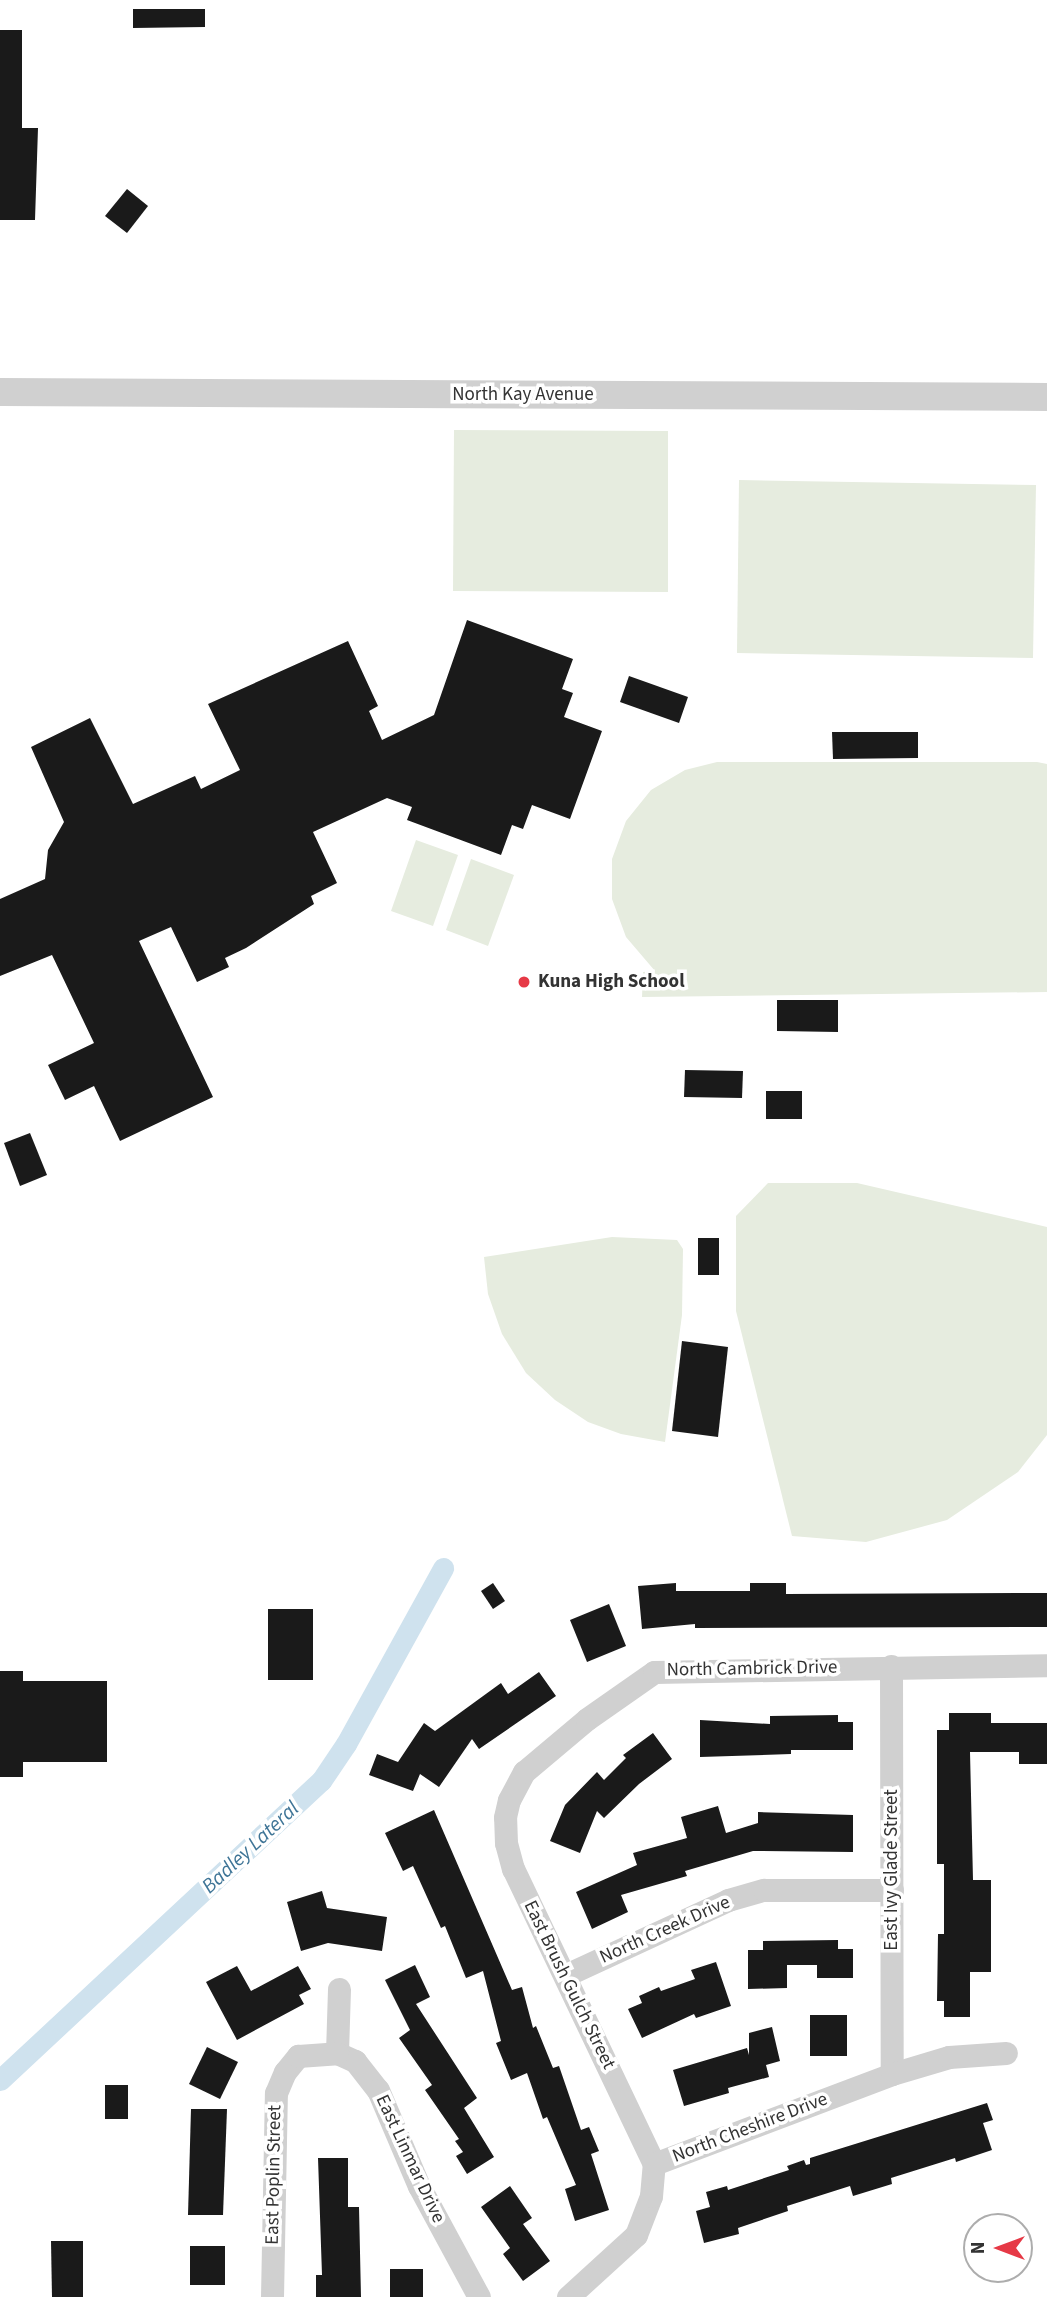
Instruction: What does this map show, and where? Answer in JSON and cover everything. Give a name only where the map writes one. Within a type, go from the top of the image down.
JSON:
[{"type":"street","name":"North Kay Avenue","points":[[0,392],[1047,397]]},
{"type":"street","name":"North Cambrick Drive","points":[[509,1800],[524,1772],[587,1719],[654,1672],[1047,1665]]},
{"type":"street","name":"East Ivy Glade Street","points":[[891,1666],[892,2074]]},
{"type":"street","name":"East Brush Gulch Street","points":[[509,1800],[506,1843],[513,1869],[566,1975],[654,2164]]},
{"type":"street","name":"North Creek Drive","points":[[566,1975],[728,1900],[764,1890],[892,1890]]},
{"type":"street","points":[[337,2053],[339,1989]]},
{"type":"street","name":"East Poplin Street","points":[[272,2297],[276,2093],[285,2072],[298,2056],[337,2053]]},
{"type":"street","name":"East Linmar Drive","points":[[337,2053],[355,2060],[378,2090],[419,2186],[479,2297]]},
{"type":"street","name":"North Cheshire Drive","points":[[568,2297],[636,2235],[651,2196],[654,2164],[892,2074],[949,2057],[1006,2053]]},
{"type":"shaded area","points":[[454,430],[668,431],[668,592],[453,591]]},
{"type":"shaded area","points":[[739,480],[1036,485],[1033,658],[737,653]]},
{"type":"shaded area","points":[[717,762],[1047,764],[1047,992],[642,997],[643,972],[655,971],[626,937],[612,899],[612,859],[626,821],[651,790],[685,770]]},
{"type":"shaded area","points":[[416,840],[458,855],[433,926],[391,911]]},
{"type":"shaded area","points":[[471,859],[514,875],[488,946],[446,930]]},
{"type":"shaded area","points":[[768,1183],[857,1183],[1047,1227],[1047,1435],[1018,1472],[947,1520],[866,1542],[792,1536],[736,1311],[736,1216]]},
{"type":"shaded area","points":[[612,1237],[677,1240],[683,1249],[682,1315],[665,1442],[621,1434],[588,1422],[555,1400],[526,1373],[502,1334],[488,1294],[484,1257]]},
{"type":"building","points":[[133,9],[205,9],[205,27],[133,28]]},
{"type":"building","points":[[0,30],[22,30],[22,128],[38,128],[35,220],[0,220]]},
{"type":"building","points":[[127,189],[148,206],[127,233],[105,216]]},
{"type":"building","points":[[467,620],[573,659],[562,689],[573,693],[564,717],[602,731],[570,819],[532,805],[523,829],[512,825],[501,855],[407,820],[412,807],[387,798],[313,832],[337,883],[311,896],[314,904],[246,948],[225,958],[229,967],[197,982],[171,927],[139,941],[213,1097],[120,1141],[94,1086],[65,1100],[48,1065],[94,1043],[52,955],[0,976],[0,899],[45,879],[48,850],[64,822],[31,747],[90,718],[133,804],[195,776],[201,789],[240,770],[208,704],[348,641],[378,706],[369,711],[382,740],[434,715]]},
{"type":"building","points":[[629,676],[688,697],[679,723],[620,702]]},
{"type":"building","points":[[832,732],[918,732],[918,758],[833,759]]},
{"type":"building","points":[[777,1000],[838,1000],[838,1032],[777,1031]]},
{"type":"building","points":[[685,1070],[743,1071],[742,1098],[684,1097]]},
{"type":"building","points":[[766,1091],[802,1091],[802,1119],[766,1119]]},
{"type":"building","points":[[30,1133],[47,1175],[20,1186],[4,1143]]},
{"type":"building","points":[[698,1238],[719,1238],[719,1275],[698,1275]]},
{"type":"building","points":[[682,1341],[728,1347],[718,1437],[672,1431]]},
{"type":"building","points":[[493,1583],[505,1601],[493,1609],[481,1591]]},
{"type":"building","points":[[676,1583],[676,1591],[750,1591],[750,1583],[786,1583],[786,1594],[1047,1593],[1047,1627],[695,1628],[695,1624],[642,1629],[638,1586]]},
{"type":"building","points":[[609,1604],[626,1646],[587,1662],[570,1620]]},
{"type":"building","points":[[268,1609],[313,1609],[313,1680],[268,1680]]},
{"type":"building","points":[[0,1671],[23,1671],[23,1681],[107,1681],[107,1762],[23,1762],[23,1777],[0,1777]]},
{"type":"building","points":[[539,1672],[556,1696],[479,1749],[472,1739],[439,1787],[420,1774],[413,1791],[369,1775],[377,1754],[398,1762],[424,1723],[435,1731],[501,1683],[508,1694]]},
{"type":"building","points":[[949,1713],[991,1713],[991,1723],[1047,1723],[1047,1764],[1019,1764],[1019,1752],[970,1752],[973,1880],[991,1880],[991,1972],[970,1972],[970,2017],[944,2017],[944,2001],[937,2001],[938,1934],[944,1934],[944,1864],[937,1864],[937,1730],[949,1730]]},
{"type":"building","points":[[838,1715],[838,1722],[853,1722],[853,1750],[791,1750],[791,1754],[700,1757],[700,1720],[770,1724],[770,1716]]},
{"type":"building","points":[[653,1733],[672,1759],[639,1784],[604,1818],[597,1811],[580,1853],[550,1841],[565,1805],[597,1772],[604,1780],[626,1758],[623,1755]]},
{"type":"building","points":[[718,1806],[726,1833],[758,1823],[758,1812],[853,1815],[853,1852],[753,1851],[685,1871],[687,1876],[621,1895],[628,1912],[592,1929],[576,1892],[637,1865],[633,1853],[687,1838],[681,1817]]},
{"type":"building","points":[[434,1810],[512,1990],[522,1987],[533,2028],[536,2026],[553,2068],[559,2066],[581,2130],[589,2127],[599,2151],[591,2154],[609,2210],[575,2221],[565,2189],[576,2185],[547,2117],[543,2119],[527,2073],[511,2080],[496,2043],[501,2041],[483,1971],[466,1978],[445,1926],[441,1928],[413,1866],[403,1871],[385,1833]]},
{"type":"building","points":[[322,1891],[327,1908],[387,1917],[382,1951],[328,1943],[301,1951],[287,1902]]},
{"type":"building","points":[[838,1940],[838,1949],[853,1949],[853,1978],[817,1978],[817,1965],[787,1965],[787,1988],[748,1989],[748,1950],[763,1950],[763,1941]]},
{"type":"building","points":[[716,1962],[731,2006],[696,2018],[694,2014],[642,2038],[628,2009],[642,2003],[639,1996],[659,1987],[661,1991],[695,1979],[691,1970]]},
{"type":"building","points":[[415,1965],[430,1997],[416,2004],[477,2098],[464,2108],[494,2157],[467,2174],[456,2156],[463,2152],[455,2141],[459,2139],[425,2090],[432,2085],[399,2038],[410,2030],[385,1980]]},
{"type":"building","points":[[237,1966],[251,1991],[298,1966],[311,1989],[299,1995],[304,2004],[237,2040],[206,1982]]},
{"type":"building","points":[[810,2015],[847,2015],[847,2056],[810,2056]]},
{"type":"building","points":[[772,2027],[780,2061],[766,2065],[769,2077],[728,2088],[729,2093],[684,2106],[673,2070],[747,2048],[749,2055],[749,2033]]},
{"type":"building","points":[[207,2047],[238,2062],[220,2099],[189,2084]]},
{"type":"building","points":[[105,2085],[128,2085],[128,2119],[105,2119]]},
{"type":"building","points":[[987,2103],[993,2120],[983,2123],[992,2150],[956,2162],[955,2158],[891,2178],[892,2184],[853,2196],[850,2186],[787,2206],[788,2211],[738,2228],[739,2234],[704,2243],[696,2211],[710,2207],[706,2192],[727,2186],[728,2190],[789,2170],[787,2166],[804,2160],[806,2165],[810,2164],[810,2158]]},
{"type":"building","points":[[191,2109],[227,2109],[223,2215],[188,2215]]},
{"type":"building","points":[[318,2158],[348,2158],[348,2207],[359,2207],[361,2297],[316,2297],[316,2275],[322,2275]]},
{"type":"building","points":[[510,2186],[532,2218],[523,2224],[550,2261],[523,2281],[503,2254],[510,2248],[481,2207]]},
{"type":"building","points":[[51,2241],[83,2241],[83,2297],[52,2297]]},
{"type":"building","points":[[190,2246],[225,2246],[225,2285],[190,2285]]},
{"type":"building","points":[[390,2269],[423,2269],[423,2297],[390,2297]]},
{"type":"waterway","name":"Badley Lateral","points":[[0,2080],[321,1781],[346,1744],[443,1568]]},
{"type":"place","name":"Kuna High School","points":[[524,982]]}]
